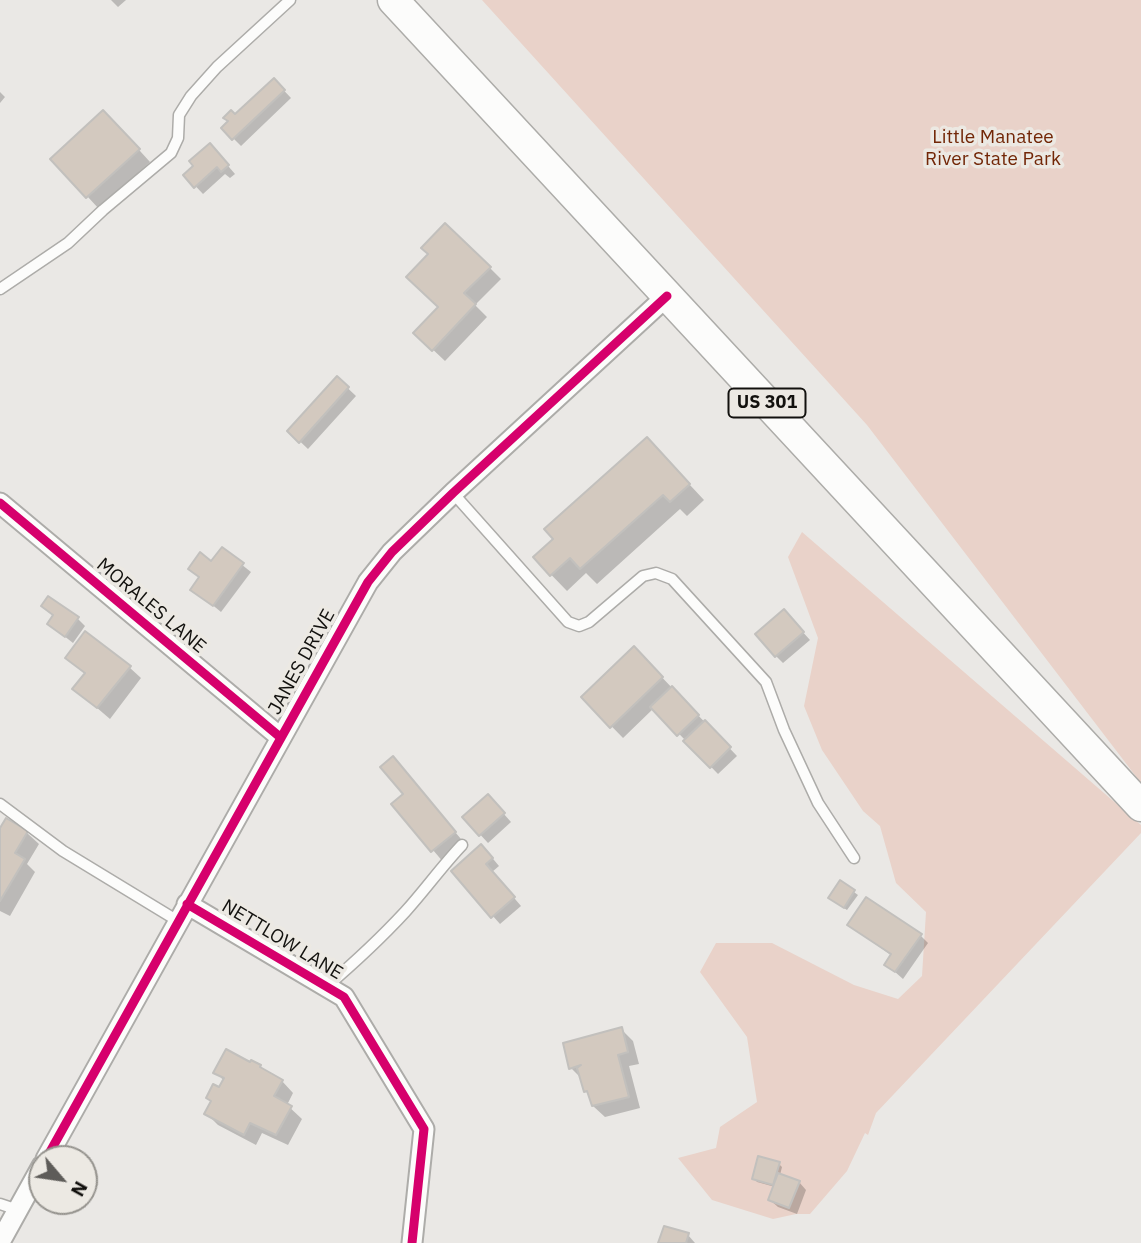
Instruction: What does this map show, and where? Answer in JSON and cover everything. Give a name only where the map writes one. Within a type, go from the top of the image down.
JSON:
[{"type":"main road","name":"US 301","points":[[393,0],[1141,806]]},
{"type":"street","name":"JANES DRIVE","points":[[54,1145],[368,582],[391,552],[667,296]]},
{"type":"street","name":"MORALES LANE","points":[[0,503],[280,737]]},
{"type":"street","name":"NETTLOW LANE","points":[[182,912],[344,997],[424,1129],[412,1243]]},
{"type":"street","points":[[0,1242],[9,1207],[28,1183]]},
{"type":"lane","points":[[0,289],[68,243],[171,153],[178,138],[179,115],[191,96],[290,0]]},
{"type":"lane","points":[[453,493],[568,622],[579,626],[589,622],[643,576],[656,573],[672,579],[766,682],[784,730],[818,803],[854,859]]},
{"type":"lane","points":[[0,804],[63,851],[182,912]]},
{"type":"lane","points":[[326,986],[365,954],[462,845]]},
{"type":"green space","name":"Little Manatee River State Park","points":[[482,0],[1141,0],[1141,783],[867,425]]},
{"type":"green space","points":[[802,532],[1141,825],[1141,833],[876,1113],[868,1135],[865,1133],[847,1171],[810,1214],[773,1219],[712,1200],[678,1158],[716,1148],[720,1127],[757,1102],[747,1037],[700,972],[716,943],[772,943],[854,985],[898,999],[922,976],[926,912],[896,883],[880,826],[863,811],[822,750],[804,706],[818,638],[788,557]]},
{"type":"building","points":[[274,78],[285,90],[232,140],[221,128],[228,121],[223,118],[231,110],[235,114]]},
{"type":"building","points":[[103,110],[140,149],[86,198],[50,159]]},
{"type":"building","points":[[210,143],[229,165],[221,172],[217,167],[194,188],[183,175],[193,166],[189,161]]},
{"type":"building","points":[[445,223],[491,267],[464,293],[476,304],[432,351],[413,333],[438,307],[406,277],[428,254],[421,248]]},
{"type":"building","points":[[337,376],[349,387],[299,443],[287,431]]},
{"type":"building","points":[[647,437],[690,484],[670,502],[663,495],[580,569],[570,558],[550,576],[533,557],[553,539],[544,529]]},
{"type":"building","points":[[222,547],[244,563],[213,606],[190,590],[199,577],[188,569],[200,552],[211,561]]},
{"type":"building","points":[[48,596],[79,617],[65,637],[47,624],[53,615],[41,606]]},
{"type":"building","points":[[784,609],[804,632],[775,657],[755,634]]},
{"type":"building","points":[[85,631],[131,666],[97,708],[72,689],[85,673],[65,658]]},
{"type":"building","points":[[634,646],[663,677],[610,728],[581,697]]},
{"type":"building","points":[[672,686],[699,715],[677,736],[650,707]]},
{"type":"building","points":[[705,720],[731,747],[710,768],[683,741]]},
{"type":"building","points":[[393,756],[456,832],[431,852],[391,804],[403,794],[380,767]]},
{"type":"building","points":[[488,794],[505,813],[479,836],[462,817]]},
{"type":"building","points":[[6,818],[28,831],[15,853],[25,859],[0,901],[0,828]]},
{"type":"building","points":[[481,844],[493,858],[486,864],[515,897],[491,918],[451,871]]},
{"type":"building","points":[[840,880],[855,890],[844,908],[828,898]]},
{"type":"building","points":[[866,897],[922,934],[895,972],[884,965],[891,954],[847,925]]},
{"type":"building","points":[[622,1027],[628,1052],[618,1055],[629,1097],[592,1106],[587,1091],[584,1092],[577,1068],[581,1065],[569,1069],[563,1043]]},
{"type":"building","points":[[226,1049],[261,1065],[260,1067],[283,1080],[274,1096],[292,1106],[276,1135],[250,1123],[244,1135],[204,1114],[211,1101],[206,1098],[213,1084],[219,1087],[224,1078],[213,1073]]},
{"type":"building","points":[[758,1156],[780,1162],[773,1185],[752,1179]]},
{"type":"building","points":[[778,1173],[800,1181],[789,1208],[768,1200]]},
{"type":"building","points":[[664,1226],[689,1233],[686,1243],[658,1243]]},
{"type":"cycle path","points":[[54,1145],[368,582],[392,552],[453,493],[667,296]]},
{"type":"cycle path","points":[[0,503],[280,737]]},
{"type":"cycle path","points":[[187,904],[344,997],[424,1129],[412,1243]]}]
